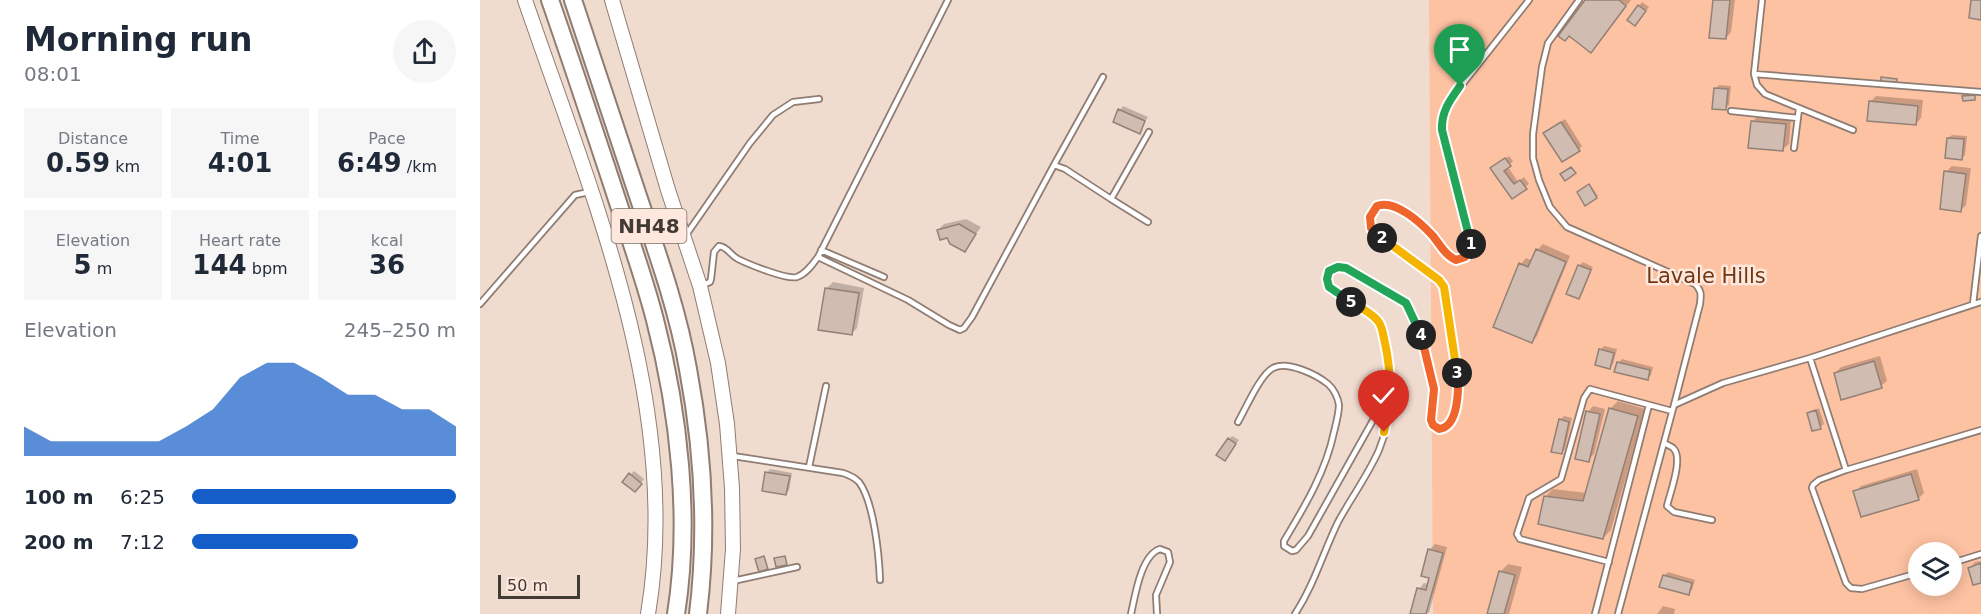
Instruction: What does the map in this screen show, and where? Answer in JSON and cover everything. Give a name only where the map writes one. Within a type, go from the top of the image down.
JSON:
[{"type":"highway","name":"NH48","points":[[550,0],[640,267],[667,373],[676,430],[681,491],[682,548],[676,614]]},
{"type":"highway","name":"NH48","points":[[573,0],[660,260],[688,368],[697,427],[702,490],[704,549],[698,614]]},
{"type":"street","points":[[525,0],[590,191],[630,328],[651,433],[655,492],[655,548],[648,614]]},
{"type":"street","points":[[612,0],[668,190],[700,286],[718,363],[729,456],[733,549],[728,614]]},
{"type":"lane","points":[[700,286],[710,282],[714,252],[719,246],[726,248],[736,258],[787,277],[798,277],[810,267],[822,250],[948,0]]},
{"type":"lane","points":[[1295,614],[1309,590],[1338,524],[1379,450],[1388,413],[1390,369],[1380,323],[1375,317],[1329,287],[1327,279],[1329,271],[1338,267],[1346,268],[1406,303],[1419,331],[1434,386],[1431,423],[1439,429],[1448,426],[1453,419],[1459,383],[1446,291],[1439,280],[1374,232],[1371,228],[1370,217],[1377,206],[1389,204],[1409,216],[1431,234],[1451,258],[1461,259],[1469,252],[1472,247],[1442,130],[1442,118],[1453,95],[1529,0]]},
{"type":"lane","points":[[1579,0],[1548,43],[1537,102],[1533,158],[1550,207],[1567,226],[1695,284],[1702,294],[1618,614]]},
{"type":"lane","points":[[1762,0],[1754,74],[1757,85],[1765,94],[1853,130]]},
{"type":"lane","points":[[1754,74],[1981,92]]},
{"type":"lane","points":[[818,257],[908,300],[949,325],[960,330],[964,328],[1103,76]]},
{"type":"lane","points":[[684,238],[772,115],[793,102],[819,99]]},
{"type":"lane","points":[[1794,148],[1799,109]]},
{"type":"lane","points":[[1731,111],[1798,118]]},
{"type":"lane","points":[[1111,199],[1149,132]]},
{"type":"lane","points":[[1054,165],[1065,169],[1148,222]]},
{"type":"lane","points":[[480,304],[575,195],[590,191]]},
{"type":"lane","points":[[1973,304],[1981,236]]},
{"type":"lane","points":[[822,250],[884,277]]},
{"type":"lane","points":[[1674,405],[1723,383],[1810,358],[1981,302]]},
{"type":"lane","points":[[1810,358],[1846,470]]},
{"type":"lane","points":[[1238,422],[1263,379],[1274,367],[1293,366],[1329,384],[1335,393],[1339,405],[1330,453],[1315,487],[1284,541],[1284,546],[1292,551],[1296,550],[1308,536],[1390,389]]},
{"type":"lane","points":[[809,467],[826,386]]},
{"type":"lane","points":[[1609,562],[1522,540],[1517,534],[1529,498],[1561,479],[1584,398],[1590,389],[1672,411]]},
{"type":"lane","points":[[1595,614],[1649,405]]},
{"type":"lane","points":[[1908,576],[1862,589],[1851,588],[1846,583],[1812,488],[1813,485],[1819,480],[1846,470],[1981,430]]},
{"type":"lane","points":[[1664,443],[1673,447],[1677,453],[1678,464],[1667,506],[1674,512],[1712,520]]},
{"type":"lane","points":[[729,456],[809,467],[852,476],[862,488],[875,531],[880,580]]},
{"type":"lane","points":[[1131,614],[1148,558],[1153,551],[1160,549],[1168,552],[1170,562],[1158,589],[1155,602],[1157,614]]},
{"type":"lane","points":[[1962,560],[1981,554]]},
{"type":"lane","points":[[731,581],[797,567]]},
{"type":"green space","name":"Lavale Hills","points":[[1429,0],[1981,0],[1981,614],[1433,614]]},
{"type":"building","points":[[1585,0],[1619,0],[1626,6],[1591,53],[1569,36],[1565,41],[1558,36]]},
{"type":"building","points":[[1713,0],[1730,0],[1726,39],[1709,38]]},
{"type":"building","points":[[1971,0],[1981,0],[1981,20],[1969,18]]},
{"type":"building","points":[[1638,5],[1646,11],[1635,26],[1627,20]]},
{"type":"building","points":[[1881,77],[1897,79],[1896,85],[1881,84]]},
{"type":"building","points":[[1714,88],[1728,89],[1726,110],[1712,109]]},
{"type":"building","points":[[1975,95],[1975,100],[1963,101],[1962,96]]},
{"type":"building","points":[[1869,101],[1918,106],[1916,125],[1867,121]]},
{"type":"building","points":[[1118,109],[1145,121],[1140,134],[1113,122]]},
{"type":"building","points":[[1751,121],[1786,124],[1783,151],[1748,148]]},
{"type":"building","points":[[1561,122],[1580,151],[1562,162],[1543,133]]},
{"type":"building","points":[[1947,138],[1964,139],[1962,160],[1945,158]]},
{"type":"building","points":[[1505,158],[1511,166],[1504,171],[1514,184],[1520,180],[1527,189],[1512,199],[1490,168]]},
{"type":"building","points":[[1571,167],[1576,173],[1565,181],[1560,174]]},
{"type":"building","points":[[1944,171],[1966,174],[1961,212],[1940,209]]},
{"type":"building","points":[[1589,184],[1597,198],[1585,206],[1577,192]]},
{"type":"building","points":[[959,224],[976,234],[965,252],[950,244],[947,238],[940,240],[937,230]]},
{"type":"building","points":[[1536,249],[1566,262],[1532,343],[1493,327],[1519,263],[1528,267]]},
{"type":"building","points":[[1578,265],[1591,270],[1579,299],[1566,294]]},
{"type":"building","points":[[825,288],[859,293],[852,335],[818,330]]},
{"type":"building","points":[[1599,349],[1614,353],[1610,369],[1595,365]]},
{"type":"building","points":[[1874,361],[1882,388],[1841,400],[1834,373]]},
{"type":"building","points":[[1617,362],[1650,370],[1648,380],[1614,372]]},
{"type":"building","points":[[1609,408],[1638,416],[1603,539],[1538,524],[1544,496],[1583,501]]},
{"type":"building","points":[[1816,410],[1821,429],[1812,431],[1807,413]]},
{"type":"building","points":[[1586,411],[1600,414],[1589,462],[1575,459]]},
{"type":"building","points":[[1559,419],[1569,422],[1562,454],[1551,452]]},
{"type":"building","points":[[1228,438],[1236,444],[1225,461],[1216,455]]},
{"type":"building","points":[[765,472],[790,476],[786,495],[762,491]]},
{"type":"building","points":[[629,473],[642,484],[635,492],[622,482]]},
{"type":"building","points":[[1911,474],[1919,500],[1861,517],[1853,491]]},
{"type":"building","points":[[1428,549],[1443,553],[1426,614],[1410,614],[1417,588],[1426,590],[1429,578],[1421,576]]},
{"type":"building","points":[[764,556],[768,569],[759,572],[755,559]]},
{"type":"building","points":[[785,556],[787,565],[776,567],[774,558]]},
{"type":"building","points":[[1981,563],[1981,583],[1973,585],[1968,568]]},
{"type":"building","points":[[1499,571],[1515,575],[1504,614],[1487,614]]},
{"type":"building","points":[[1663,575],[1692,583],[1689,595],[1659,587]]},
{"type":"route","points":[[1384,432],[1390,397],[1390,369],[1380,323],[1375,317],[1329,287],[1327,279],[1329,271],[1343,267],[1406,303],[1419,331],[1434,386],[1431,423],[1439,429],[1448,426],[1453,419],[1459,383],[1446,291],[1439,280],[1374,232],[1371,228],[1370,217],[1377,206],[1389,204],[1409,216],[1431,234],[1451,258],[1461,259],[1469,252],[1472,247],[1442,130],[1444,113],[1460,86]]}]
